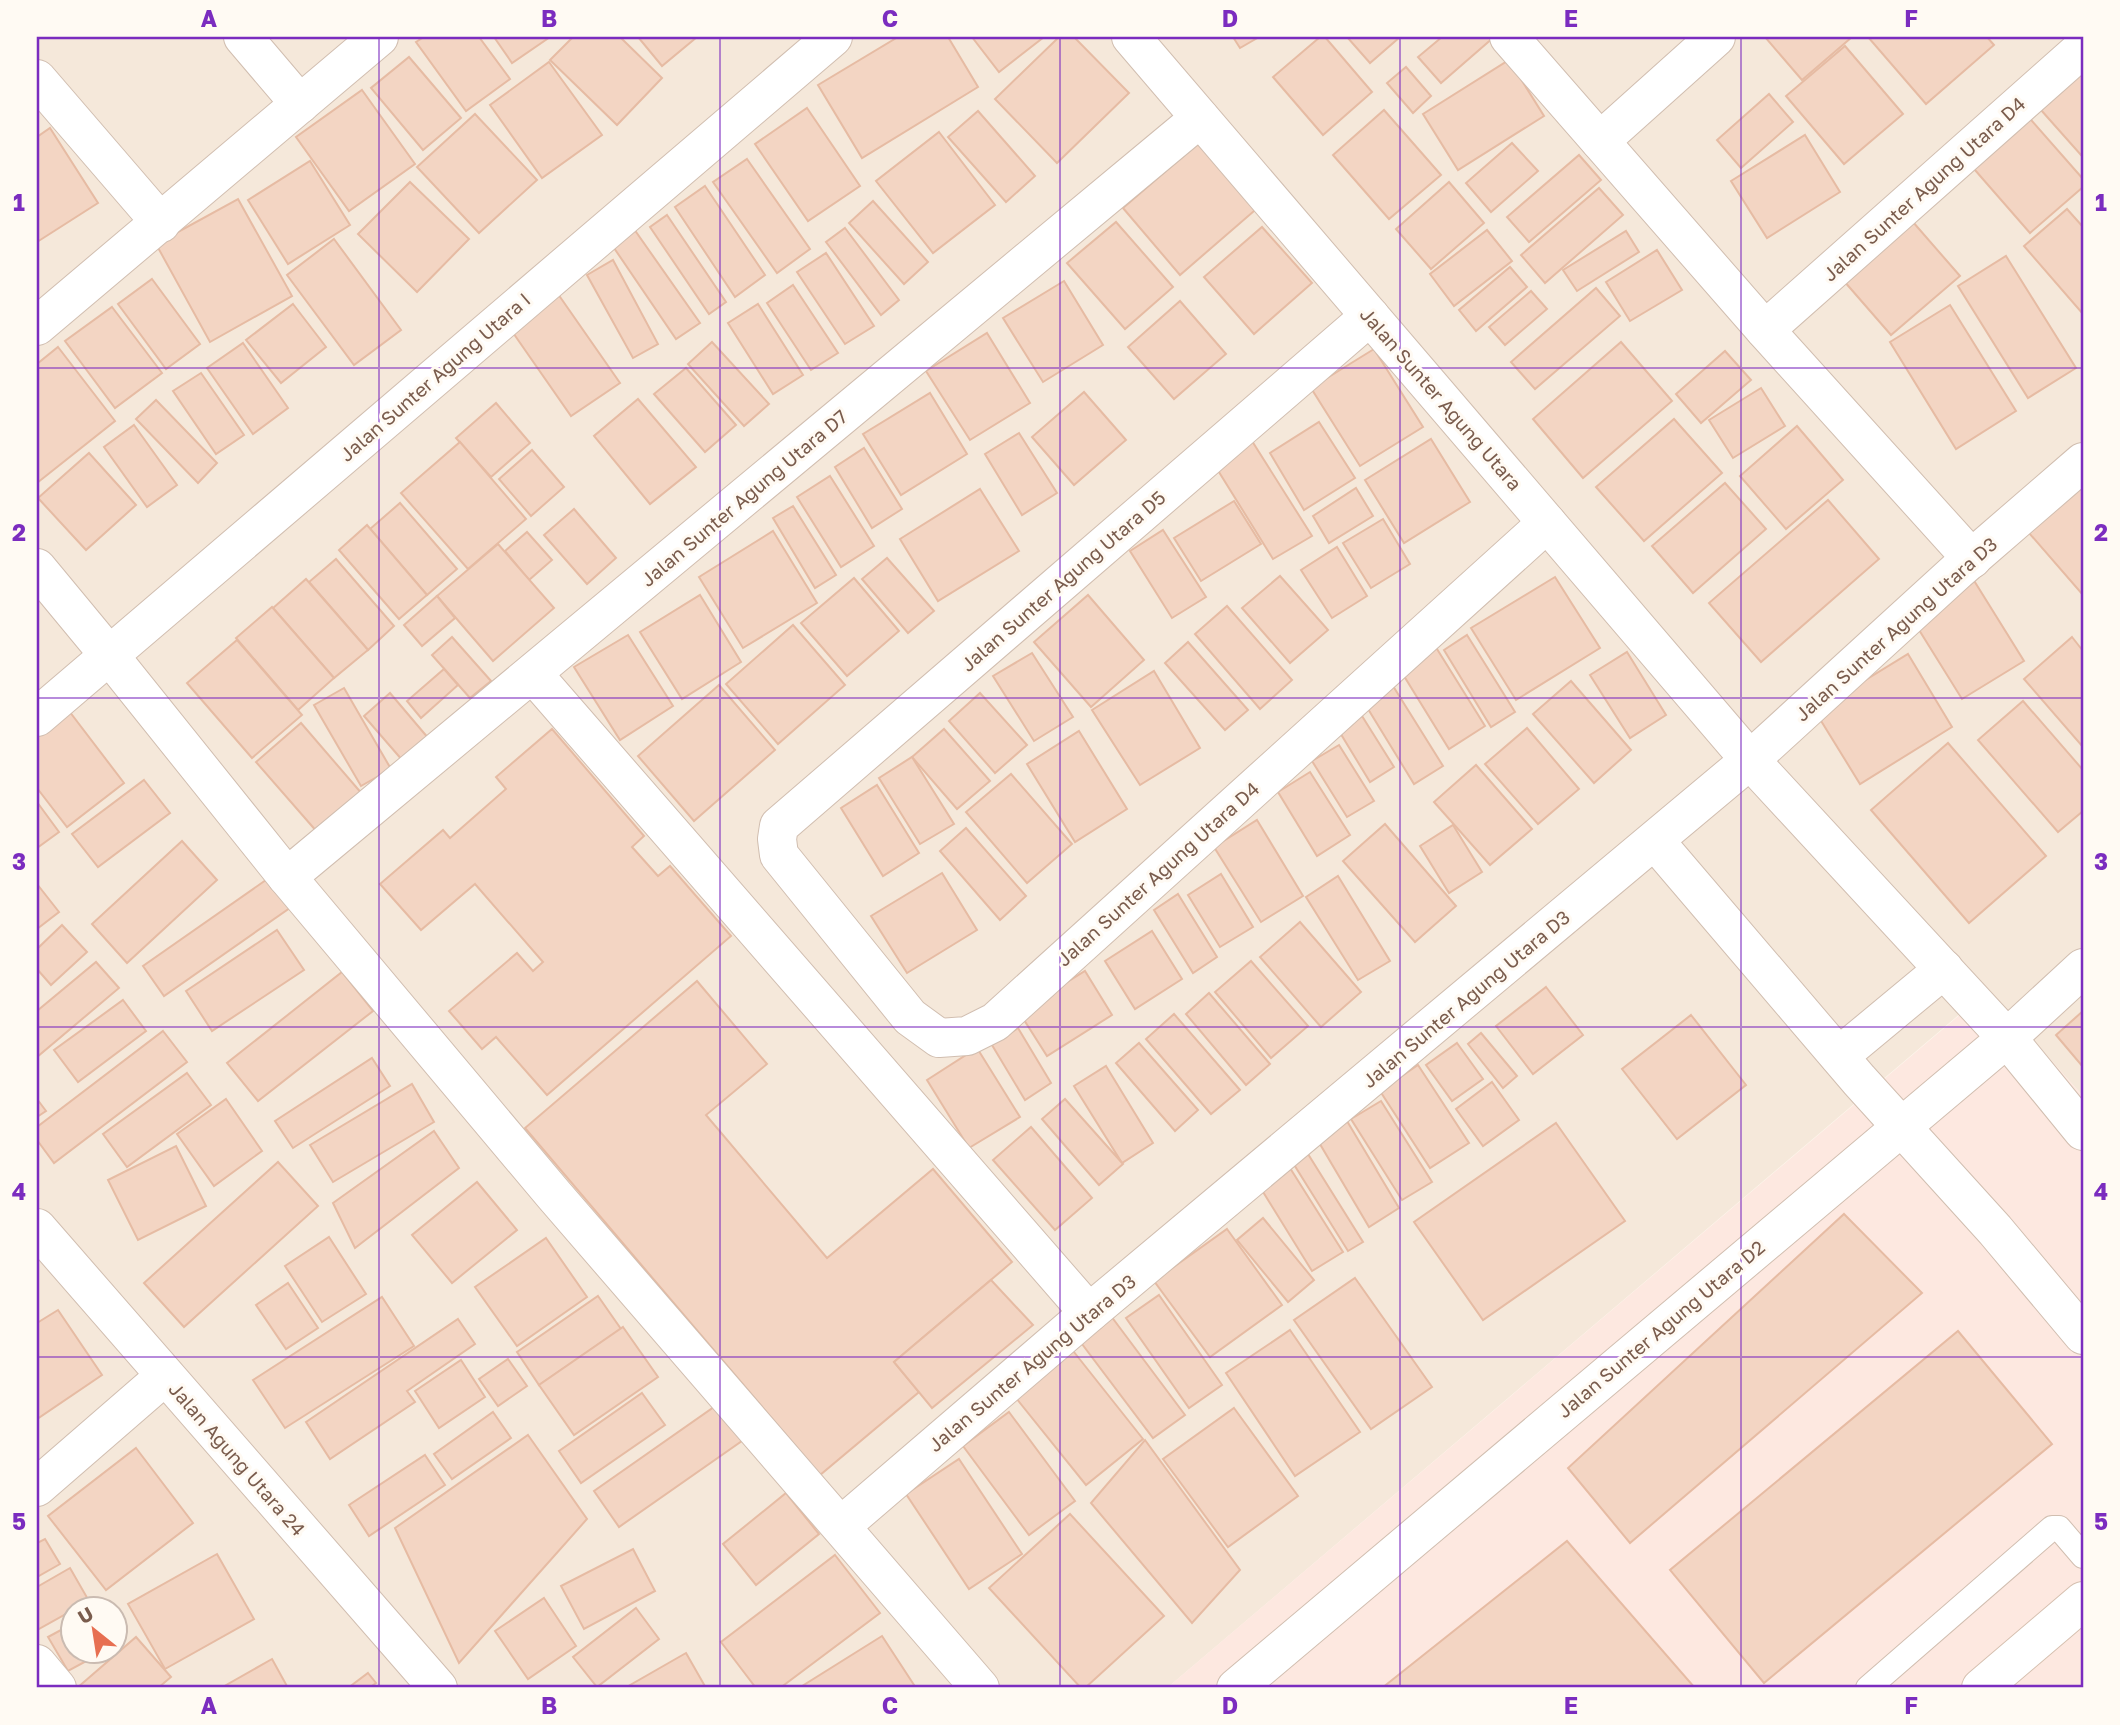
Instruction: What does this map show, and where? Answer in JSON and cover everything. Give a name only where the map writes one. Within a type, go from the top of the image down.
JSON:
[{"type":"street","points":[[243,37],[300,104]]},
{"type":"street","points":[[37,326],[379,37]]},
{"type":"street","name":"Jalan Sunter Agung Utara I","points":[[37,717],[833,37]]},
{"type":"street","name":"Jalan Sunter Agung Utara","points":[[1131,37],[1750,760],[2007,1038],[2083,1131]]},
{"type":"street","points":[[1508,37],[1765,330],[1972,559]]},
{"type":"street","points":[[1600,141],[1716,37]]},
{"type":"street","name":"Jalan Sunter Agung Utara D4","points":[[1765,330],[2083,48]]},
{"type":"street","points":[[37,79],[161,223]]},
{"type":"street","name":"Jalan Sunter Agung Utara D7","points":[[288,877],[1200,118]]},
{"type":"street","name":"Jalan Sunter Agung Utara D5","points":[[779,855],[779,826],[1370,316]]},
{"type":"street","name":"Jalan Sunter Agung Utara D3","points":[[841,1526],[1089,1313],[1750,760],[1972,559],[2083,463]]},
{"type":"street","name":"Jalan Sunter Agung Utara D4","points":[[779,855],[910,1017],[939,1038],[967,1036],[995,1022],[1547,523]]},
{"type":"street","points":[[37,568],[288,877],[554,1195],[979,1688]]},
{"type":"street","points":[[533,674],[1089,1313]]},
{"type":"street","points":[[1655,841],[1839,1056],[1995,1230],[2083,1335]]},
{"type":"street","name":"Jalan Sunter Agung Utara D2","points":[[1236,1688],[2007,1038],[2083,968]]},
{"type":"street","points":[[1839,1056],[1944,969]]},
{"type":"street","name":"Jalan Agung Utara 24","points":[[37,1228],[438,1688]]},
{"type":"street","points":[[37,1486],[165,1376]]},
{"type":"street","points":[[1981,1688],[2083,1601]]},
{"type":"street","points":[[37,1664],[57,1688]]},
{"type":"lane","points":[[1868,1688],[2052,1528],[2059,1528],[2083,1556]]},
{"type":"shaded area","points":[[37,37],[2083,37],[2083,1096],[1988,990],[1167,1688],[37,1688]]},
{"type":"shaded area","points":[[1989,990],[2083,1096],[2083,1688],[1167,1688]]},
{"type":"building","points":[[424,37],[479,37],[510,79],[466,111],[416,42]]},
{"type":"building","points":[[494,37],[550,37],[512,63]]},
{"type":"building","points":[[573,37],[620,37],[662,78],[617,125],[550,60]]},
{"type":"building","points":[[638,37],[697,37],[662,66]]},
{"type":"building","points":[[898,37],[948,37],[978,87],[862,158],[818,85]]},
{"type":"building","points":[[972,37],[1044,37],[999,72]]},
{"type":"building","points":[[1059,37],[1074,37],[1129,93],[1057,163],[995,99]]},
{"type":"building","points":[[1233,37],[1259,37],[1240,48]]},
{"type":"building","points":[[1320,37],[1325,37],[1372,92],[1323,135],[1273,77]]},
{"type":"building","points":[[1347,37],[1400,37],[1370,63]]},
{"type":"building","points":[[1442,37],[1494,37],[1441,83],[1418,57]]},
{"type":"building","points":[[1765,37],[1852,37],[1802,80]]},
{"type":"building","points":[[1868,37],[1987,37],[1994,45],[1926,104]]},
{"type":"building","points":[[1845,46],[1903,114],[1844,164],[1786,96]]},
{"type":"building","points":[[409,57],[461,118],[423,150],[371,88]]},
{"type":"building","points":[[1509,60],[1544,116],[1458,170],[1423,114]]},
{"type":"building","points":[[549,62],[602,135],[542,178],[490,105]]},
{"type":"building","points":[[2083,65],[2083,153],[2081,155],[2033,101]]},
{"type":"building","points":[[1406,67],[1431,96],[1413,113],[1387,83]]},
{"type":"building","points":[[362,90],[415,164],[349,211],[296,137]]},
{"type":"building","points":[[1769,94],[1793,122],[1741,168],[1717,140]]},
{"type":"building","points":[[807,108],[860,186],[808,221],[755,144]]},
{"type":"building","points":[[1384,110],[1441,175],[1389,219],[1333,155]]},
{"type":"building","points":[[978,111],[1035,176],[1006,202],[948,137]]},
{"type":"building","points":[[2025,113],[2083,179],[2083,187],[2030,233],[1968,162]]},
{"type":"building","points":[[475,114],[537,180],[479,233],[417,167]]},
{"type":"building","points":[[50,128],[98,203],[37,242],[37,137]]},
{"type":"building","points":[[939,132],[995,205],[933,253],[876,181]]},
{"type":"building","points":[[1805,135],[1840,192],[1767,238],[1731,181]]},
{"type":"building","points":[[1203,139],[1261,205],[1180,275],[1123,208]]},
{"type":"building","points":[[1512,143],[1538,171],[1491,212],[1466,183]]},
{"type":"building","points":[[1579,155],[1601,180],[1529,242],[1507,217]]},
{"type":"building","points":[[747,159],[810,249],[777,273],[713,182]]},
{"type":"building","points":[[310,161],[350,225],[288,264],[248,200]]},
{"type":"building","points":[[410,182],[469,239],[417,292],[358,234]]},
{"type":"building","points":[[1449,182],[1484,223],[1431,269],[1396,229]]},
{"type":"building","points":[[705,186],[765,275],[735,297],[675,207]]},
{"type":"building","points":[[1599,188],[1623,215],[1545,283],[1521,255]]},
{"type":"building","points":[[238,199],[292,296],[210,342],[156,244]]},
{"type":"building","points":[[873,201],[928,262],[904,284],[849,223]]},
{"type":"building","points":[[2067,209],[2083,227],[2083,314],[2024,246]]},
{"type":"building","points":[[1906,214],[1960,276],[1891,335],[1837,273]]},
{"type":"building","points":[[667,215],[726,302],[709,314],[650,227]]},
{"type":"building","points":[[1116,222],[1173,287],[1125,329],[1067,263]]},
{"type":"building","points":[[1262,227],[1312,283],[1254,334],[1204,277]]},
{"type":"building","points":[[845,228],[899,300],[881,315],[826,242]]},
{"type":"building","points":[[634,229],[700,323],[676,339],[612,245]]},
{"type":"building","points":[[1487,230],[1512,261],[1454,306],[1430,274]]},
{"type":"building","points":[[1626,231],[1639,252],[1577,291],[1563,270]]},
{"type":"building","points":[[334,239],[401,330],[354,365],[287,275]]},
{"type":"building","points":[[1657,250],[1682,290],[1630,321],[1606,282]]},
{"type":"building","points":[[826,253],[874,326],[845,344],[797,272]]},
{"type":"building","points":[[2006,256],[2076,368],[2028,398],[1958,286]]},
{"type":"building","points":[[613,260],[658,344],[633,358],[587,275]]},
{"type":"building","points":[[1510,267],[1527,287],[1476,331],[1459,310]]},
{"type":"building","points":[[152,279],[200,344],[166,369],[118,304]]},
{"type":"building","points":[[1064,281],[1103,345],[1043,382],[1003,318]]},
{"type":"building","points":[[793,285],[838,353],[811,370],[767,303]]},
{"type":"building","points":[[1596,288],[1620,316],[1535,389],[1511,362]]},
{"type":"building","points":[[1531,291],[1547,309],[1505,345],[1489,327]]},
{"type":"building","points":[[558,294],[620,383],[571,416],[509,327]]},
{"type":"building","points":[[1180,301],[1226,354],[1174,399],[1128,347]]},
{"type":"building","points":[[293,304],[326,347],[281,383],[246,340]]},
{"type":"building","points":[[758,304],[803,375],[773,394],[728,323]]},
{"type":"building","points":[[1950,305],[2016,411],[1956,449],[1890,342]]},
{"type":"building","points":[[112,307],[162,373],[115,408],[65,341]]},
{"type":"building","points":[[987,333],[1030,403],[970,440],[926,371]]},
{"type":"building","points":[[712,342],[769,404],[744,426],[688,364]]},
{"type":"building","points":[[1621,342],[1672,401],[1583,478],[1533,419]]},
{"type":"building","points":[[243,343],[288,408],[253,434],[207,368]]},
{"type":"building","points":[[58,347],[115,421],[37,483],[37,364]]},
{"type":"building","points":[[1374,349],[1423,427],[1360,466],[1311,388]]},
{"type":"building","points":[[1725,351],[1751,380],[1701,423],[1676,394]]},
{"type":"building","points":[[686,368],[736,425],[705,452],[654,394]]},
{"type":"building","points":[[201,373],[244,435],[216,454],[173,391]]},
{"type":"building","points":[[1761,388],[1785,426],[1733,458],[1709,420]]},
{"type":"building","points":[[1084,392],[1126,440],[1074,485],[1032,437]]},
{"type":"building","points":[[930,393],[967,454],[901,495],[863,434]]},
{"type":"building","points":[[638,399],[696,467],[650,504],[594,436]]},
{"type":"building","points":[[156,400],[217,463],[198,483],[136,419]]},
{"type":"building","points":[[496,403],[530,443],[491,477],[456,438]]},
{"type":"building","points":[[1674,419],[1722,473],[1644,541],[1596,487]]},
{"type":"building","points":[[1319,422],[1355,478],[1304,510],[1270,453]]},
{"type":"building","points":[[134,425],[177,485],[147,507],[104,447]]},
{"type":"building","points":[[1797,426],[1843,480],[1786,529],[1740,476]]},
{"type":"building","points":[[1019,433],[1057,493],[1022,515],[985,454]]},
{"type":"building","points":[[1431,439],[1470,502],[1404,543],[1365,480]]},
{"type":"building","points":[[1252,441],[1312,536],[1273,559],[1214,464]]},
{"type":"building","points":[[460,442],[526,519],[468,569],[401,493]]},
{"type":"building","points":[[864,448],[902,509],[872,528],[835,467]]},
{"type":"building","points":[[532,450],[564,487],[531,516],[499,479]]},
{"type":"building","points":[[89,453],[136,505],[86,550],[38,498]]},
{"type":"building","points":[[830,476],[874,546],[841,567],[797,497]]},
{"type":"building","points":[[1725,483],[1766,529],[1693,593],[1652,546]]},
{"type":"building","points":[[2083,483],[2083,595],[2023,526]]},
{"type":"building","points":[[1356,488],[1373,516],[1329,543],[1313,516]]},
{"type":"building","points":[[980,489],[1019,551],[938,601],[900,539]]},
{"type":"building","points":[[1828,500],[1879,559],[1761,662],[1709,603]]},
{"type":"building","points":[[1234,501],[1261,544],[1201,581],[1174,538]]},
{"type":"building","points":[[400,503],[457,569],[427,595],[370,529]]},
{"type":"building","points":[[793,506],[836,575],[815,588],[773,518]]},
{"type":"building","points":[[574,509],[616,558],[587,584],[544,535]]},
{"type":"building","points":[[1383,519],[1410,564],[1371,588],[1343,543]]},
{"type":"building","points":[[367,525],[427,595],[399,619],[339,550]]},
{"type":"building","points":[[1163,530],[1206,597],[1172,618],[1130,551]]},
{"type":"building","points":[[773,531],[817,603],[743,648],[699,577]]},
{"type":"building","points":[[527,532],[552,560],[529,580],[505,551]]},
{"type":"building","points":[[498,544],[554,608],[493,661],[437,596]]},
{"type":"building","points":[[1337,547],[1367,596],[1332,618],[1301,570]]},
{"type":"building","points":[[887,558],[934,611],[908,633],[862,579]]},
{"type":"building","points":[[336,559],[394,626],[368,650],[309,582]]},
{"type":"building","points":[[1280,576],[1328,630],[1290,663],[1242,608]]},
{"type":"building","points":[[1555,577],[1600,648],[1516,700],[1471,628]]},
{"type":"building","points":[[854,578],[899,631],[847,676],[801,623]]},
{"type":"building","points":[[306,579],[368,650],[334,678],[273,608]]},
{"type":"building","points":[[1973,579],[2024,661],[1962,699],[1911,617]]},
{"type":"building","points":[[700,595],[741,662],[682,699],[640,632]]},
{"type":"building","points":[[1088,595],[1144,660],[1091,707],[1034,642]]},
{"type":"building","points":[[437,596],[455,618],[422,646],[404,625]]},
{"type":"building","points":[[1227,606],[1292,680],[1260,709],[1195,634]]},
{"type":"building","points":[[272,607],[334,678],[298,710],[236,638]]},
{"type":"building","points":[[793,625],[845,685],[778,744],[726,684]]},
{"type":"building","points":[[628,635],[673,706],[620,740],[574,667]]},
{"type":"building","points":[[1467,635],[1515,712],[1491,727],[1444,650]]},
{"type":"building","points":[[452,637],[491,681],[470,698],[432,655]]},
{"type":"building","points":[[2072,637],[2083,651],[2083,747],[2024,679]]},
{"type":"building","points":[[237,640],[302,715],[252,758],[187,683]]},
{"type":"building","points":[[1432,641],[1485,726],[1449,749],[1396,663]]},
{"type":"building","points":[[1188,642],[1248,710],[1225,730],[1165,663]]},
{"type":"building","points":[[1627,652],[1666,715],[1630,738],[1590,675]]},
{"type":"building","points":[[1032,653],[1073,717],[1034,741],[993,676]]},
{"type":"building","points":[[1908,654],[1952,727],[1860,784],[1815,711]]},
{"type":"building","points":[[444,669],[458,685],[421,718],[407,701]]},
{"type":"building","points":[[1154,671],[1200,748],[1140,785],[1092,710]]},
{"type":"building","points":[[1571,681],[1631,750],[1594,783],[1533,714]]},
{"type":"building","points":[[719,685],[775,750],[694,821],[638,756]]},
{"type":"building","points":[[1393,686],[1443,766],[1414,784],[1365,704]]},
{"type":"building","points":[[344,688],[391,769],[361,786],[314,705]]},
{"type":"building","points":[[390,693],[429,739],[403,761],[364,716]]},
{"type":"building","points":[[980,693],[1027,745],[995,773],[949,721]]},
{"type":"building","points":[[2023,701],[2083,770],[2083,811],[2058,832],[1978,740]]},
{"type":"building","points":[[63,703],[124,783],[67,827],[37,788],[37,722]]},
{"type":"building","points":[[1362,716],[1394,767],[1370,782],[1339,731]]},
{"type":"building","points":[[301,723],[363,795],[318,833],[256,762]]},
{"type":"building","points":[[1527,728],[1579,789],[1538,824],[1485,764]]},
{"type":"building","points":[[552,729],[644,836],[632,847],[658,876],[670,866],[731,936],[547,1095],[496,1037],[482,1049],[449,1011],[517,953],[533,971],[543,962],[475,884],[421,930],[380,884],[443,830],[450,838],[506,789],[496,777]]},
{"type":"building","points":[[944,729],[990,781],[957,809],[912,757]]},
{"type":"building","points":[[1079,731],[1127,809],[1075,842],[1027,764]]},
{"type":"building","points":[[1948,743],[2046,856],[1969,923],[1871,810]]},
{"type":"building","points":[[1339,745],[1374,801],[1347,817],[1312,761]]},
{"type":"building","points":[[912,757],[954,824],[920,844],[879,778]]},
{"type":"building","points":[[1476,765],[1532,829],[1490,865],[1434,802]]},
{"type":"building","points":[[1310,772],[1350,835],[1317,856],[1278,792]]},
{"type":"building","points":[[1011,774],[1072,844],[1027,883],[966,812]]},
{"type":"building","points":[[144,780],[170,813],[98,867],[72,834]]},
{"type":"building","points":[[877,785],[919,853],[883,876],[841,808]]},
{"type":"building","points":[[37,802],[59,832],[37,848]]},
{"type":"building","points":[[1257,820],[1303,896],[1261,922],[1214,847]]},
{"type":"building","points":[[1385,824],[1456,906],[1415,942],[1343,861]]},
{"type":"building","points":[[1453,825],[1482,872],[1449,893],[1420,846]]},
{"type":"building","points":[[966,828],[1026,896],[1000,920],[940,851]]},
{"type":"building","points":[[182,841],[217,880],[127,963],[92,924]]},
{"type":"building","points":[[276,873],[297,903],[164,996],[143,966]]},
{"type":"building","points":[[942,873],[977,930],[907,973],[871,916]]},
{"type":"building","points":[[1221,874],[1253,927],[1220,947],[1188,895]]},
{"type":"building","points":[[1338,876],[1390,961],[1358,980],[1306,897]]},
{"type":"building","points":[[37,884],[59,912],[37,929]]},
{"type":"building","points":[[1178,894],[1217,957],[1193,973],[1154,910]]},
{"type":"building","points":[[1300,922],[1361,992],[1321,1027],[1260,957]]},
{"type":"building","points":[[62,925],[87,952],[51,985],[37,969],[37,949]]},
{"type":"building","points":[[277,930],[304,970],[212,1031],[186,991]]},
{"type":"building","points":[[1152,931],[1182,979],[1135,1009],[1105,961]]},
{"type":"building","points":[[1251,961],[1308,1026],[1271,1058],[1215,992]]},
{"type":"building","points":[[96,962],[119,988],[37,1057],[37,1011]]},
{"type":"building","points":[[1085,971],[1112,1015],[1047,1056],[1019,1012]]},
{"type":"building","points":[[342,972],[373,1011],[258,1101],[227,1063]]},
{"type":"building","points":[[697,981],[767,1064],[706,1115],[827,1258],[933,1169],[1012,1262],[894,1362],[919,1392],[820,1475],[525,1128]]},
{"type":"building","points":[[1546,987],[1583,1035],[1533,1074],[1496,1026]]},
{"type":"building","points":[[1209,993],[1270,1064],[1246,1085],[1186,1014]]},
{"type":"building","points":[[123,1000],[146,1031],[78,1082],[54,1050]]},
{"type":"building","points":[[2083,1011],[2083,1067],[2056,1035]]},
{"type":"building","points":[[1174,1014],[1240,1090],[1211,1114],[1146,1039]]},
{"type":"building","points":[[1691,1015],[1746,1085],[1677,1139],[1622,1069]]},
{"type":"building","points":[[1018,1028],[1051,1083],[1025,1100],[992,1045]]},
{"type":"building","points":[[163,1031],[187,1062],[54,1163],[37,1140],[37,1127]]},
{"type":"building","points":[[1481,1033],[1517,1076],[1503,1088],[1468,1044]]},
{"type":"building","points":[[1139,1043],[1198,1110],[1175,1131],[1116,1063]]},
{"type":"building","points":[[1457,1043],[1483,1079],[1452,1101],[1426,1065]]},
{"type":"building","points":[[977,1048],[1020,1117],[969,1148],[927,1080]]},
{"type":"building","points":[[372,1058],[390,1086],[293,1148],[275,1121]]},
{"type":"building","points":[[1418,1065],[1469,1143],[1430,1168],[1380,1091]]},
{"type":"building","points":[[1106,1066],[1153,1143],[1122,1163],[1074,1086]]},
{"type":"building","points":[[187,1073],[211,1105],[127,1167],[103,1134]]},
{"type":"building","points":[[1492,1082],[1519,1120],[1483,1146],[1456,1109]]},
{"type":"building","points":[[412,1084],[434,1122],[333,1182],[310,1145]]},
{"type":"building","points":[[37,1099],[46,1111],[37,1117]]},
{"type":"building","points":[[226,1099],[262,1151],[214,1186],[177,1134]]},
{"type":"building","points":[[1065,1099],[1123,1164],[1099,1185],[1042,1119]]},
{"type":"building","points":[[1381,1101],[1432,1182],[1402,1200],[1351,1119]]},
{"type":"building","points":[[1347,1121],[1399,1208],[1369,1227],[1317,1139]]},
{"type":"building","points":[[1556,1123],[1625,1221],[1483,1320],[1414,1222]]},
{"type":"building","points":[[1031,1127],[1092,1198],[1055,1230],[993,1160]]},
{"type":"building","points":[[434,1131],[459,1168],[355,1248],[333,1203]]},
{"type":"building","points":[[176,1146],[206,1206],[138,1240],[108,1180]]},
{"type":"building","points":[[1303,1146],[1363,1242],[1348,1251],[1288,1155]]},
{"type":"building","points":[[278,1162],[318,1206],[184,1327],[144,1283]]},
{"type":"building","points":[[1290,1168],[1343,1252],[1312,1271],[1260,1187]]},
{"type":"building","points":[[477,1182],[517,1230],[452,1283],[412,1235]]},
{"type":"building","points":[[1844,1214],[1922,1293],[1630,1543],[1568,1468]]},
{"type":"building","points":[[1263,1218],[1314,1280],[1288,1302],[1237,1240]]},
{"type":"building","points":[[1227,1229],[1282,1305],[1210,1357],[1154,1281]]},
{"type":"building","points":[[329,1237],[366,1294],[322,1322],[285,1266]]},
{"type":"building","points":[[546,1238],[587,1297],[517,1346],[475,1287]]},
{"type":"building","points":[[1355,1278],[1432,1387],[1371,1429],[1294,1320]]},
{"type":"building","points":[[991,1280],[1033,1325],[932,1408],[894,1362]]},
{"type":"building","points":[[288,1283],[318,1328],[286,1349],[256,1305]]},
{"type":"building","points":[[1159,1295],[1222,1385],[1189,1408],[1126,1318]]},
{"type":"building","points":[[598,1296],[621,1329],[539,1385],[517,1352]]},
{"type":"building","points":[[382,1297],[414,1346],[285,1428],[253,1380]]},
{"type":"building","points":[[58,1310],[102,1375],[37,1419],[37,1323]]},
{"type":"building","points":[[1111,1316],[1185,1415],[1153,1438],[1079,1340]]},
{"type":"building","points":[[458,1319],[475,1344],[407,1391],[415,1402],[330,1459],[306,1422]]},
{"type":"building","points":[[623,1327],[658,1377],[574,1435],[539,1385]]},
{"type":"building","points":[[1290,1330],[1360,1432],[1295,1476],[1226,1373]]},
{"type":"building","points":[[1958,1331],[2052,1444],[1764,1683],[1670,1570]]},
{"type":"building","points":[[1070,1347],[1143,1439],[1086,1485],[1012,1393]]},
{"type":"building","points":[[508,1359],[527,1386],[498,1406],[479,1379]]},
{"type":"building","points":[[461,1360],[485,1397],[439,1428],[415,1391]]},
{"type":"building","points":[[642,1393],[665,1425],[581,1483],[559,1451]]},
{"type":"building","points":[[724,1400],[749,1436],[619,1527],[594,1491]]},
{"type":"building","points":[[1234,1408],[1298,1496],[1228,1547],[1163,1459]]},
{"type":"building","points":[[493,1412],[511,1438],[452,1479],[434,1454]]},
{"type":"building","points":[[1009,1412],[1075,1501],[1029,1535],[963,1446]]},
{"type":"building","points":[[528,1435],[587,1519],[459,1663],[395,1528]]},
{"type":"building","points":[[1145,1440],[1240,1570],[1192,1623],[1091,1503]]},
{"type":"building","points":[[136,1448],[193,1523],[106,1590],[48,1516]]},
{"type":"building","points":[[425,1455],[445,1485],[369,1536],[349,1505]]},
{"type":"building","points":[[959,1459],[1022,1554],[969,1589],[906,1494]]},
{"type":"building","points":[[786,1493],[819,1534],[756,1585],[723,1544]]},
{"type":"building","points":[[1070,1514],[1164,1616],[1085,1688],[1081,1688],[989,1588]]},
{"type":"building","points":[[45,1539],[60,1564],[37,1577],[37,1543]]},
{"type":"building","points":[[1567,1541],[1695,1688],[1382,1688]]},
{"type":"building","points":[[633,1549],[655,1591],[584,1629],[561,1586]]},
{"type":"building","points":[[217,1554],[254,1619],[165,1669],[130,1608],[130,1603]]},
{"type":"building","points":[[835,1555],[880,1613],[780,1688],[756,1688],[721,1642]]},
{"type":"building","points":[[70,1568],[86,1596],[60,1596],[60,1617],[37,1630],[37,1587]]},
{"type":"building","points":[[544,1598],[576,1646],[528,1679],[495,1631]]},
{"type":"building","points":[[636,1608],[659,1639],[597,1687],[573,1657]]},
{"type":"building","points":[[60,1631],[60,1657],[48,1637]]},
{"type":"building","points":[[882,1636],[916,1688],[799,1688]]},
{"type":"building","points":[[136,1637],[171,1677],[158,1688],[77,1688],[102,1666],[130,1666],[130,1642]]},
{"type":"building","points":[[686,1653],[706,1688],[625,1688]]},
{"type":"building","points":[[272,1659],[288,1688],[221,1688]]},
{"type":"building","points":[[368,1673],[376,1683],[369,1688],[348,1688]]}]
